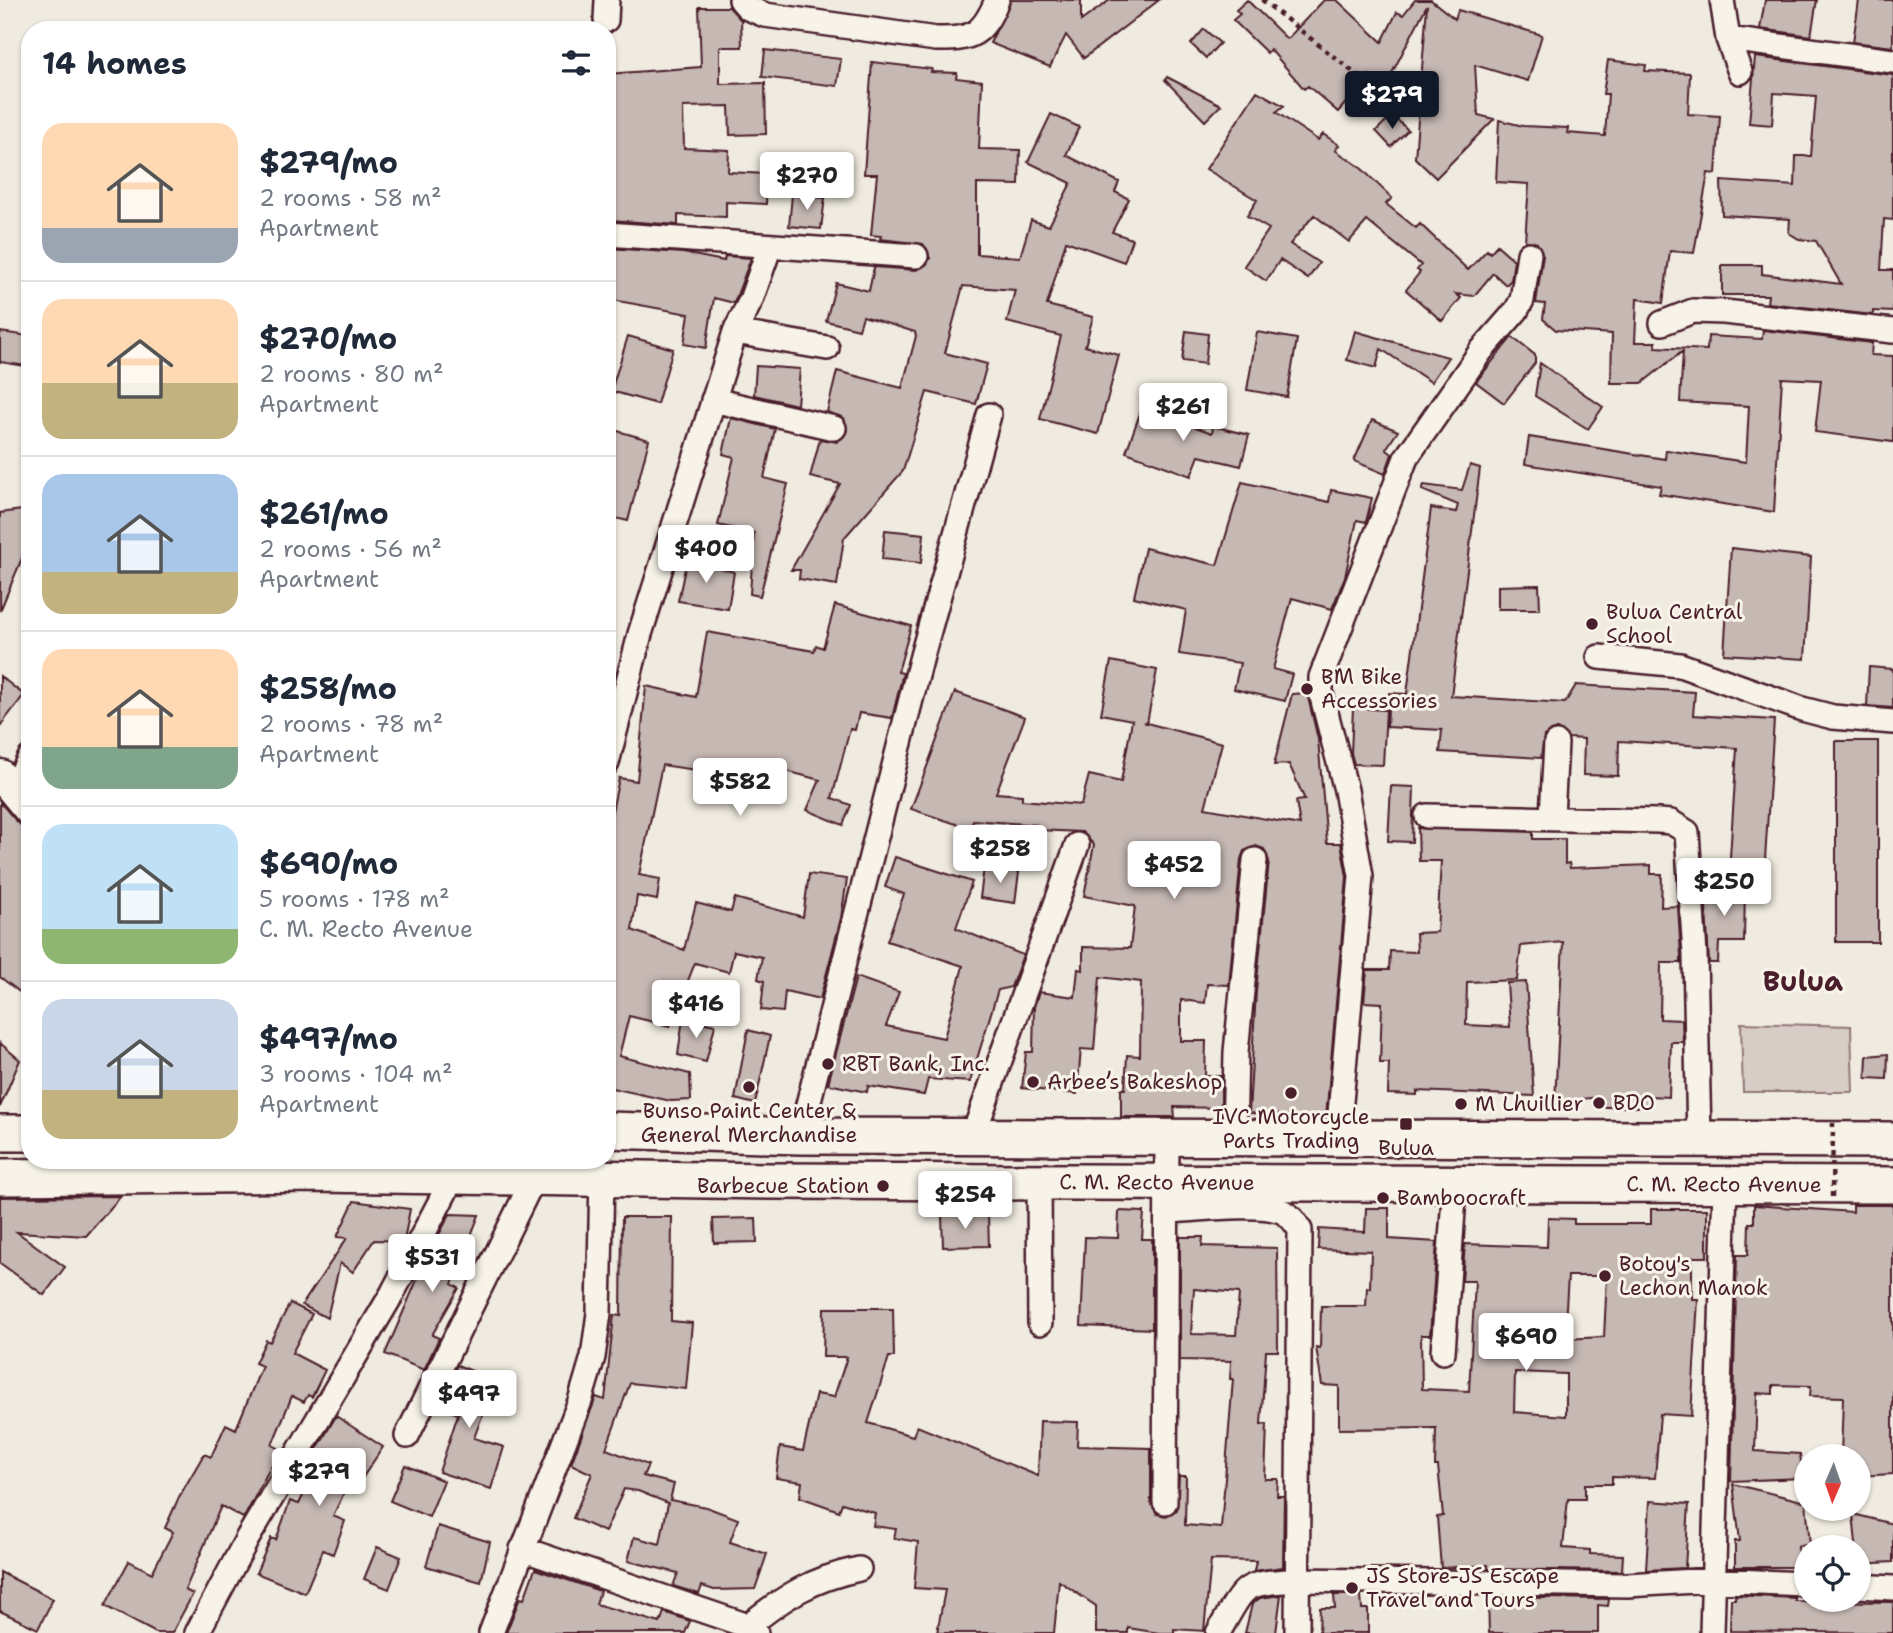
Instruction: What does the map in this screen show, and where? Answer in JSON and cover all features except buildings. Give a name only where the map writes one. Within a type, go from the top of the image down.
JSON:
[{"type":"highway","points":[[616,1130],[800,1136],[1893,1140]]},
{"type":"highway","points":[[1353,1136],[1368,1183]]},
{"type":"highway","name":"C. M. Recto Avenue","points":[[0,1177],[209,1169]]},
{"type":"highway","name":"C. M. Recto Avenue","points":[[369,1169],[454,1175],[769,1181],[1039,1182],[1168,1196],[1368,1183],[1893,1185]]},
{"type":"street","points":[[741,0],[748,8],[765,15],[936,39],[959,39],[978,33],[989,20],[997,0]]},
{"type":"street","points":[[1722,0],[1728,39],[1740,72]]},
{"type":"street","points":[[1728,39],[1893,61]]},
{"type":"street","points":[[616,235],[916,256]]},
{"type":"street","points":[[616,728],[640,634],[713,400],[735,332],[751,300],[770,246]]},
{"type":"street","points":[[1353,1136],[1361,876],[1346,790],[1321,693],[1321,677],[1406,458],[1481,351],[1516,311],[1522,300],[1529,254]]},
{"type":"street","points":[[1662,323],[1678,314],[1703,311],[1893,331]]},
{"type":"street","points":[[735,332],[827,348]]},
{"type":"street","points":[[713,400],[834,428]]},
{"type":"street","points":[[800,1136],[922,656],[989,415]]},
{"type":"street","points":[[1599,657],[1680,665],[1802,709],[1833,717],[1893,722]]},
{"type":"street","points":[[1552,816],[1556,743]]},
{"type":"street","points":[[1427,816],[1552,816],[1658,821],[1671,822],[1687,832],[1695,955],[1699,1138]]},
{"type":"street","points":[[972,1136],[1077,845]]},
{"type":"street","points":[[1234,1136],[1236,1052],[1255,860]]},
{"type":"street","points":[[1165,1502],[1167,1136]]},
{"type":"street","points":[[197,1633],[247,1539],[323,1416],[392,1294],[454,1175]]},
{"type":"street","points":[[407,1436],[536,1176]]},
{"type":"street","points":[[491,1633],[580,1401],[593,1357],[599,1313],[602,1177]]},
{"type":"street","points":[[1039,1182],[1040,1323]]},
{"type":"street","points":[[1443,1352],[1455,1183]]},
{"type":"street","points":[[1712,1633],[1725,1185]]},
{"type":"street","points":[[1168,1196],[1282,1211],[1293,1219],[1300,1230],[1297,1633]]},
{"type":"street","points":[[522,1549],[752,1630],[782,1599],[813,1582],[859,1569]]},
{"type":"street","points":[[1218,1633],[1246,1587],[1255,1583],[1299,1580],[1627,1586],[1712,1580],[1794,1583]]},
{"type":"street","points":[[1871,1587],[1893,1588]]},
{"type":"path","points":[[1262,0],[1381,94]]},
{"type":"path","points":[[1832,1197],[1833,1123]]},
{"type":"shaded area","points":[[1741,1023],[1851,1026],[1853,1092],[1743,1092]]},
{"type":"place","name":"Bulua Central School","points":[[1592,624]]},
{"type":"place","name":"BM Bike Accessories","points":[[1307,689]]},
{"type":"place","name":"RBT Bank, Inc.","points":[[828,1064]]},
{"type":"place","name":"Arbee’s Bakeshop","points":[[1033,1082]]},
{"type":"place","name":"Bunso Paint Center & General Merchandise","points":[[749,1087]]},
{"type":"place","name":"IVC Motorcycle Parts Trading","points":[[1291,1093]]},
{"type":"place","name":"BDO","points":[[1599,1103]]},
{"type":"place","name":"M Lhuillier","points":[[1461,1104]]},
{"type":"place","name":"Bulua","points":[[1406,1124]]},
{"type":"place","name":"Barbecue Station","points":[[883,1186]]},
{"type":"place","name":"Bamboocraft","points":[[1383,1198]]},
{"type":"place","name":"Botoy's Lechon Manok","points":[[1605,1276]]},
{"type":"place","name":"JS Store-JS Escape Travel and Tours","points":[[1352,1588]]},
{"type":"district","name":"Bulua","points":[[1803,981]]}]
